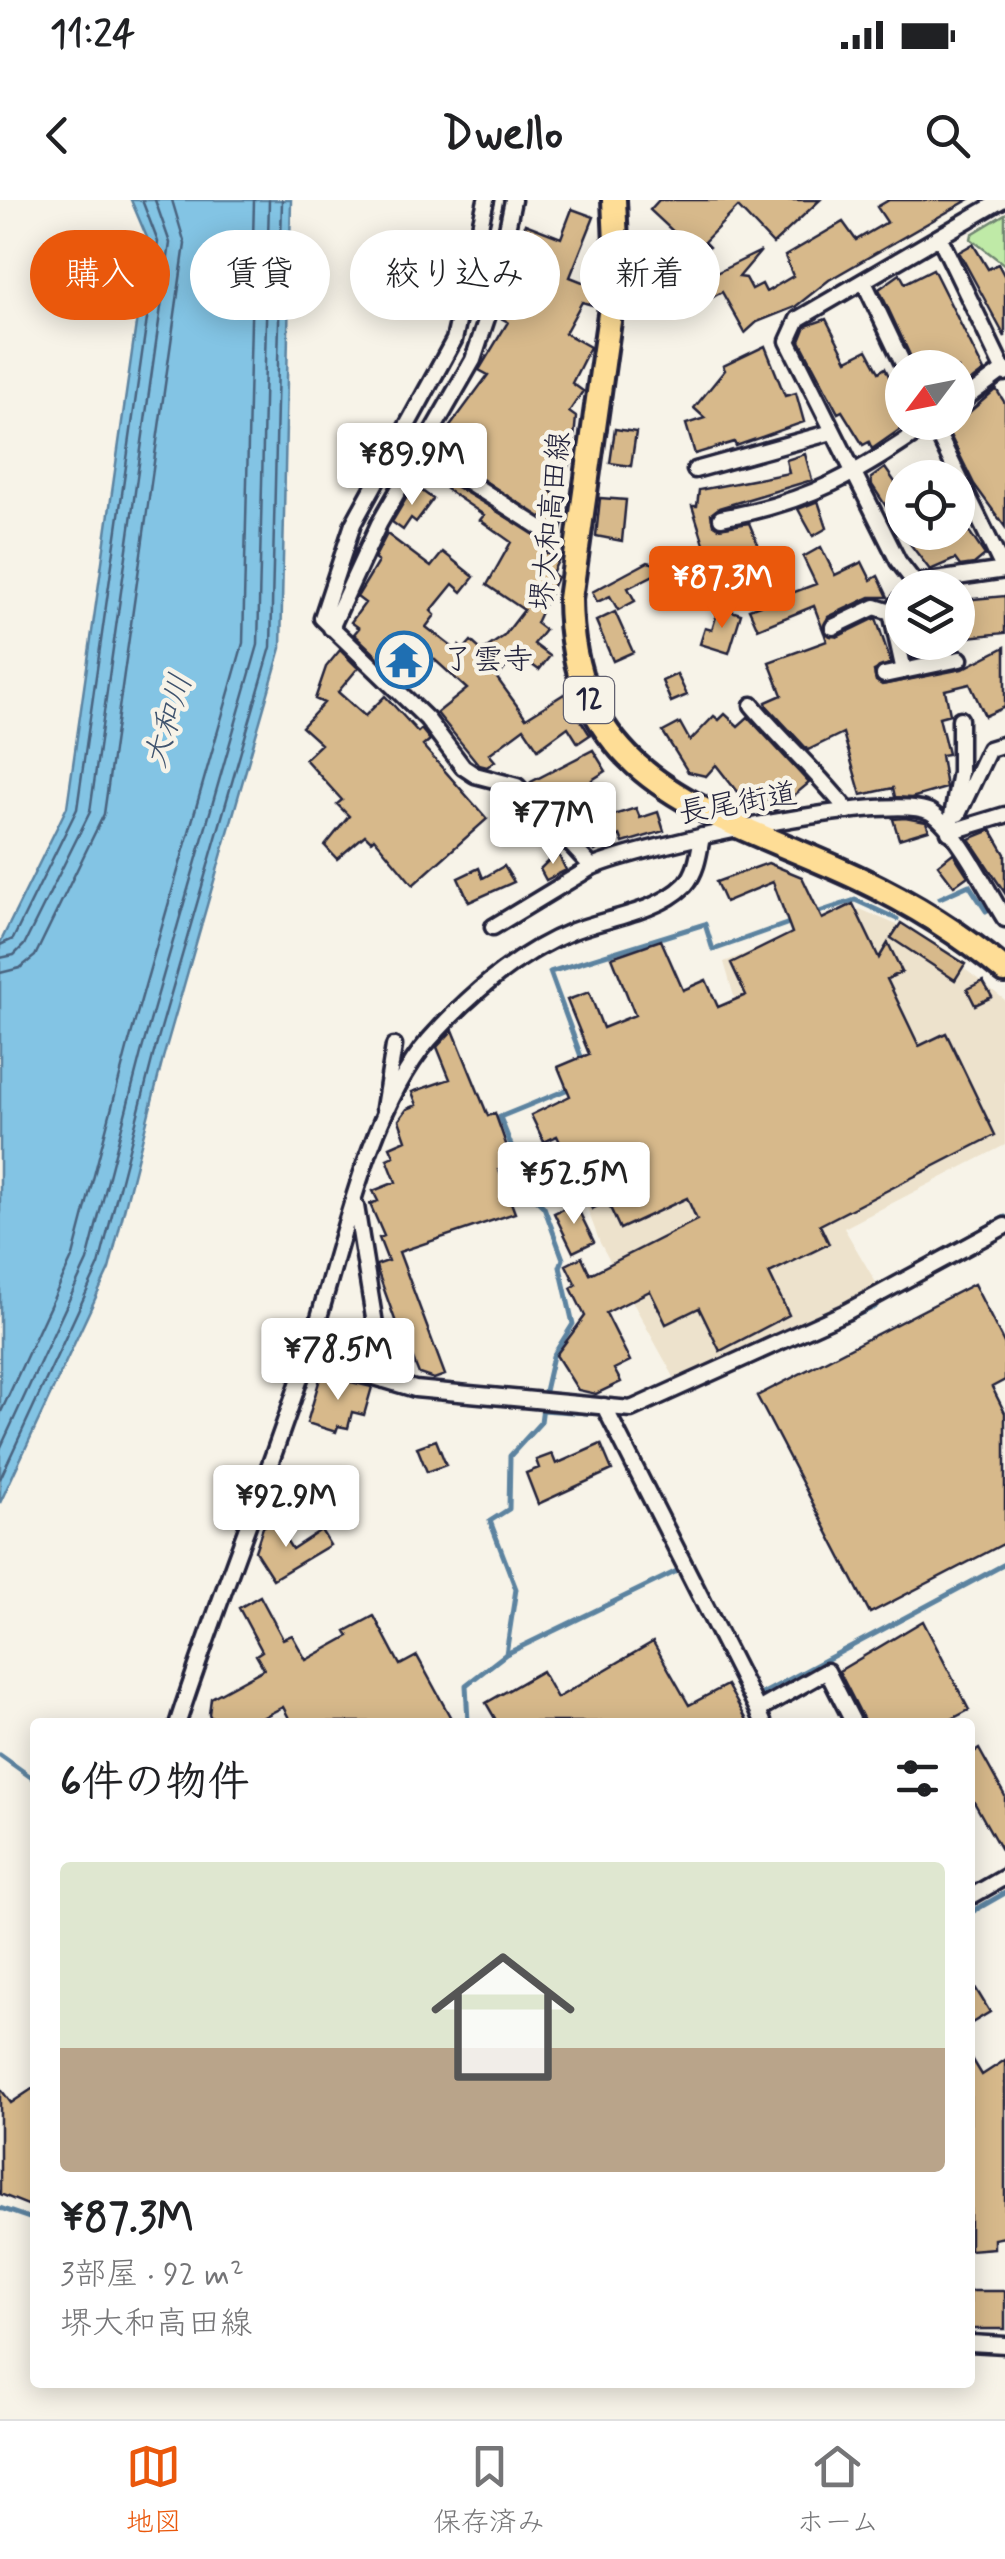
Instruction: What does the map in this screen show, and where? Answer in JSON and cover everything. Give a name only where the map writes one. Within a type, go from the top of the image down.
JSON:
[{"type":"main road","name":"堺大和高田線","points":[[613,200],[617,264],[576,540],[571,643],[580,681],[594,709],[610,738],[635,766],[665,789],[907,902],[946,925],[1005,971]]},
{"type":"street","points":[[486,200],[454,340],[353,524],[322,618],[427,719],[463,767],[475,775],[517,786],[592,867]]},
{"type":"street","points":[[332,628],[379,524],[473,360],[491,306],[513,200]]},
{"type":"street","points":[[904,570],[788,341],[798,319],[940,240],[1002,200]]},
{"type":"street","points":[[940,240],[1004,371],[975,392]]},
{"type":"street","points":[[864,282],[896,350]]},
{"type":"street","points":[[695,470],[832,432]]},
{"type":"street","points":[[721,518],[795,502],[855,476],[907,440]]},
{"type":"street","points":[[940,440],[1004,570],[975,575]]},
{"type":"street","points":[[400,444],[422,452],[550,534]]},
{"type":"street","points":[[832,627],[875,607],[885,610]]},
{"type":"street","points":[[901,660],[904,671]]},
{"type":"street","points":[[884,675],[955,660]]},
{"type":"street","points":[[752,704],[780,739],[814,767],[848,811]]},
{"type":"street","points":[[949,832],[960,772],[960,719]]},
{"type":"street","points":[[949,832],[989,749],[1005,744]]},
{"type":"street","name":"長尾街道","points":[[492,927],[592,867],[702,836],[848,811],[922,808],[936,815],[949,832],[1005,919]]},
{"type":"street","points":[[949,832],[1005,815]]},
{"type":"street","points":[[179,1718],[307,1357],[355,1200],[402,1078],[428,1042],[476,994],[546,944],[668,897],[686,884],[696,866],[702,836]]},
{"type":"street","points":[[379,1133],[394,1046]]},
{"type":"street","points":[[355,1200],[384,1380]]},
{"type":"street","points":[[307,1357],[415,1390],[631,1409],[846,1312],[1005,1226]]},
{"type":"street","points":[[604,1406],[760,1716],[827,1671],[852,1718]]},
{"type":"street","points":[[975,1894],[1005,1876]]},
{"type":"street","points":[[975,2343],[1005,2345]]},
{"type":"shaded area","points":[[860,909],[922,936],[1005,1000],[1005,1145],[844,1228],[878,1286],[675,1379],[600,1243],[551,1111],[740,1017],[724,962]]},
{"type":"green space","points":[[1005,214],[1005,265],[971,239],[972,234]]},
{"type":"water","name":"大和川","points":[[131,200],[291,200],[290,230],[190,230],[190,320],[288,320],[281,648],[163,1058],[109,1269],[0,1503],[0,943],[67,807],[137,320],[170,320],[170,230],[144,230]]},
{"type":"building","points":[[659,200],[820,200],[773,244],[738,207],[716,230],[672,230],[650,210]]},
{"type":"building","points":[[889,200],[968,200],[829,280],[795,307],[757,322],[745,333],[720,293],[720,271],[761,251],[739,277],[746,278],[752,289],[762,284],[766,292],[793,276],[785,256],[843,222],[856,240],[887,222],[877,207]]},
{"type":"building","points":[[572,209],[594,217],[589,230],[580,230],[580,252],[570,277],[580,281],[580,306],[565,333],[590,347],[572,383],[583,391],[569,412],[576,417],[572,461],[551,492],[556,495],[551,502],[567,513],[560,532],[435,447],[488,375],[479,370],[508,322],[504,320],[560,320],[561,238]]},
{"type":"building","points":[[973,244],[988,269],[998,264],[1005,277],[1005,337],[959,252]]},
{"type":"building","points":[[933,269],[974,350],[908,350],[879,289],[900,274],[905,283]]},
{"type":"building","points":[[826,319],[847,360],[867,350],[879,372],[885,368],[885,440],[872,449],[869,442],[863,445],[842,411],[838,413],[800,341],[806,326]]},
{"type":"building","points":[[765,346],[785,396],[796,393],[804,422],[736,446],[734,442],[695,454],[686,424],[705,418],[694,408],[725,370],[723,366]]},
{"type":"building","points":[[975,353],[984,371],[975,378]]},
{"type":"building","points":[[996,389],[1005,403],[1005,527],[975,485],[975,460],[962,460],[952,440],[975,440],[975,407]]},
{"type":"building","points":[[615,429],[636,432],[631,466],[610,463]]},
{"type":"building","points":[[805,454],[812,480],[719,508],[711,514],[713,524],[719,528],[749,523],[766,563],[728,578],[731,570],[693,589],[680,564],[706,550],[692,506],[697,506],[699,490],[789,473],[786,460]]},
{"type":"building","points":[[885,468],[885,505],[872,485],[871,478]]},
{"type":"building","points":[[450,483],[552,544],[546,553],[559,559],[552,573],[557,577],[536,623],[545,630],[534,644],[550,656],[539,670],[517,654],[497,678],[526,718],[564,694],[590,735],[578,743],[568,727],[538,749],[524,728],[489,754],[495,761],[487,767],[479,765],[437,713],[467,689],[434,659],[409,687],[354,634],[359,628],[351,622],[365,603],[357,597],[378,562],[374,559],[387,534],[431,567],[443,552],[474,577],[462,592],[453,584],[431,611],[435,615],[426,627],[456,650],[459,646],[463,650],[471,641],[482,651],[504,636],[524,610],[487,585],[511,542],[480,520],[484,515],[446,489]]},
{"type":"building","points":[[414,485],[433,499],[416,522],[411,518],[403,530],[392,522]]},
{"type":"building","points":[[600,498],[626,500],[622,541],[596,536]]},
{"type":"building","points":[[818,501],[827,528],[813,536],[798,509]]},
{"type":"building","points":[[975,540],[985,555],[974,564],[960,566],[955,559],[930,570],[915,550],[975,550]]},
{"type":"building","points":[[821,547],[835,575],[862,562],[871,580],[878,576],[885,597],[870,597],[828,617],[823,630],[814,606],[758,629],[749,609],[816,584],[803,557]]},
{"type":"building","points":[[674,555],[685,576],[661,589],[654,575],[628,588],[635,601],[618,610],[610,596],[597,602],[592,592],[648,562],[655,564]]},
{"type":"building","points":[[1005,596],[1005,633],[975,636],[975,599]]},
{"type":"building","points":[[719,607],[741,614],[729,653],[700,644],[705,628],[712,630]]},
{"type":"building","points":[[615,612],[633,652],[613,661],[596,621]]},
{"type":"building","points":[[876,618],[885,645],[885,660],[891,663],[874,671],[876,681],[882,685],[962,669],[1005,647],[1005,707],[985,716],[970,684],[945,690],[950,714],[939,717],[948,754],[941,755],[946,788],[911,798],[895,797],[893,788],[861,795],[843,733],[808,750],[767,706],[766,702],[782,695],[769,662],[827,641],[824,632],[837,637]]},
{"type":"building","points":[[340,650],[358,668],[338,692],[365,716],[385,696],[418,732],[421,729],[430,740],[423,746],[487,819],[413,885],[374,838],[371,841],[365,835],[337,859],[325,846],[349,816],[337,804],[342,800],[305,759],[321,744],[302,727],[324,703],[315,699],[326,667]]},
{"type":"building","points":[[677,674],[687,695],[671,702],[662,681]]},
{"type":"building","points":[[725,714],[738,726],[748,717],[809,783],[775,811],[756,792],[745,802],[716,765],[706,776],[688,772],[663,732],[680,723],[690,741],[714,716],[719,720]]},
{"type":"building","points":[[593,750],[606,771],[592,780],[614,815],[636,808],[640,818],[658,812],[664,831],[623,843],[620,835],[595,851],[565,795],[550,806],[531,782]]},
{"type":"building","points":[[893,819],[926,822],[929,830],[899,839]]},
{"type":"building","points":[[991,830],[1005,854],[1005,893],[969,839]]},
{"type":"building","points":[[557,852],[566,870],[546,880],[540,869]]},
{"type":"building","points":[[953,853],[968,876],[954,886],[938,865]]},
{"type":"building","points":[[768,863],[802,877],[822,919],[853,904],[879,958],[888,943],[902,972],[887,979],[919,1046],[946,1033],[995,1135],[820,1225],[829,1244],[769,1273],[789,1315],[720,1351],[699,1308],[666,1324],[650,1291],[606,1313],[630,1361],[614,1369],[621,1382],[596,1394],[578,1390],[556,1355],[585,1316],[571,1288],[576,1285],[566,1265],[582,1257],[590,1274],[697,1220],[687,1198],[620,1229],[607,1201],[592,1209],[557,1136],[544,1142],[531,1115],[570,1096],[558,1067],[589,1054],[567,1000],[589,992],[603,1028],[635,1015],[612,957],[661,940],[683,990],[706,980],[718,1007],[746,995],[731,963],[792,933],[773,882],[725,902],[716,882]]},
{"type":"building","points":[[504,866],[514,882],[469,902],[458,878],[479,868],[483,878]]},
{"type":"building","points":[[901,923],[965,964],[955,980],[891,938]]},
{"type":"building","points":[[983,981],[992,997],[975,1005],[967,989]]},
{"type":"building","points":[[453,1030],[488,1116],[495,1113],[513,1164],[499,1170],[515,1213],[399,1252],[445,1375],[434,1379],[419,1374],[407,1344],[404,1345],[377,1270],[376,1265],[388,1261],[379,1238],[384,1236],[370,1204],[378,1201],[373,1191],[396,1182],[387,1159],[394,1156],[390,1147],[406,1140],[399,1120],[407,1109],[417,1105],[412,1092],[450,1079],[437,1047]]},
{"type":"building","points":[[575,1203],[594,1242],[573,1252],[554,1213]]},
{"type":"building","points":[[974,1284],[1005,1345],[1005,1380],[992,1387],[1005,1413],[1005,1543],[870,1613],[757,1396]]},
{"type":"building","points":[[321,1375],[372,1387],[364,1415],[352,1412],[348,1428],[338,1426],[336,1432],[307,1423]]},
{"type":"building","points":[[436,1440],[446,1465],[427,1472],[417,1447]]},
{"type":"building","points":[[601,1444],[612,1470],[538,1504],[526,1473],[539,1468],[536,1460],[552,1454],[556,1464]]},
{"type":"building","points":[[274,1521],[292,1549],[321,1530],[330,1545],[273,1579],[255,1551],[263,1527]]},
{"type":"building","points":[[260,1596],[283,1639],[292,1635],[306,1660],[349,1636],[346,1631],[374,1616],[400,1665],[417,1656],[451,1718],[289,1718],[283,1707],[262,1718],[211,1718],[211,1698],[264,1669],[256,1655],[262,1651],[239,1608]]},
{"type":"building","points":[[923,1621],[969,1710],[954,1718],[863,1718],[839,1671]]},
{"type":"building","points":[[653,1642],[689,1705],[727,1685],[746,1718],[495,1718],[486,1703],[542,1671],[557,1698]]},
{"type":"building","points":[[979,1749],[1005,1796],[1005,1857],[975,1804],[975,1752]]},
{"type":"building","points":[[975,1987],[990,2012],[975,2021]]},
{"type":"building","points":[[1005,2060],[1005,2237],[994,2239],[994,2248],[975,2250],[975,2063],[982,2075]]},
{"type":"building","points":[[0,2088],[11,2103],[30,2090],[30,2206],[0,2194]]},
{"type":"building","points":[[975,2291],[1005,2291],[1005,2329],[975,2329]]},
{"type":"waterway","points":[[940,898],[969,885],[986,911]]},
{"type":"waterway","points":[[816,913],[855,900],[897,919]]},
{"type":"waterway","points":[[583,1062],[550,972],[705,924],[713,950],[792,922]]},
{"type":"waterway","points":[[545,1391],[553,1356],[573,1324],[560,1267],[563,1259],[544,1207],[530,1194],[500,1117],[571,1088]]},
{"type":"waterway","points":[[883,1284],[1005,1217]]},
{"type":"waterway","points":[[622,1416],[633,1416],[875,1307]]},
{"type":"waterway","points":[[506,1654],[516,1589],[490,1521],[509,1509],[510,1456],[541,1422],[543,1407]]},
{"type":"waterway","points":[[542,1410],[602,1414]]},
{"type":"waterway","points":[[762,1694],[1005,1564]]},
{"type":"waterway","points":[[468,1718],[466,1685],[506,1654],[679,1570],[740,1691]]},
{"type":"waterway","points":[[0,1755],[30,1776]]},
{"type":"waterway","points":[[975,1910],[1005,1893]]},
{"type":"waterway","points":[[0,2208],[30,2218]]},
{"type":"place","name":"了雲寺","points":[[404,660]]}]
